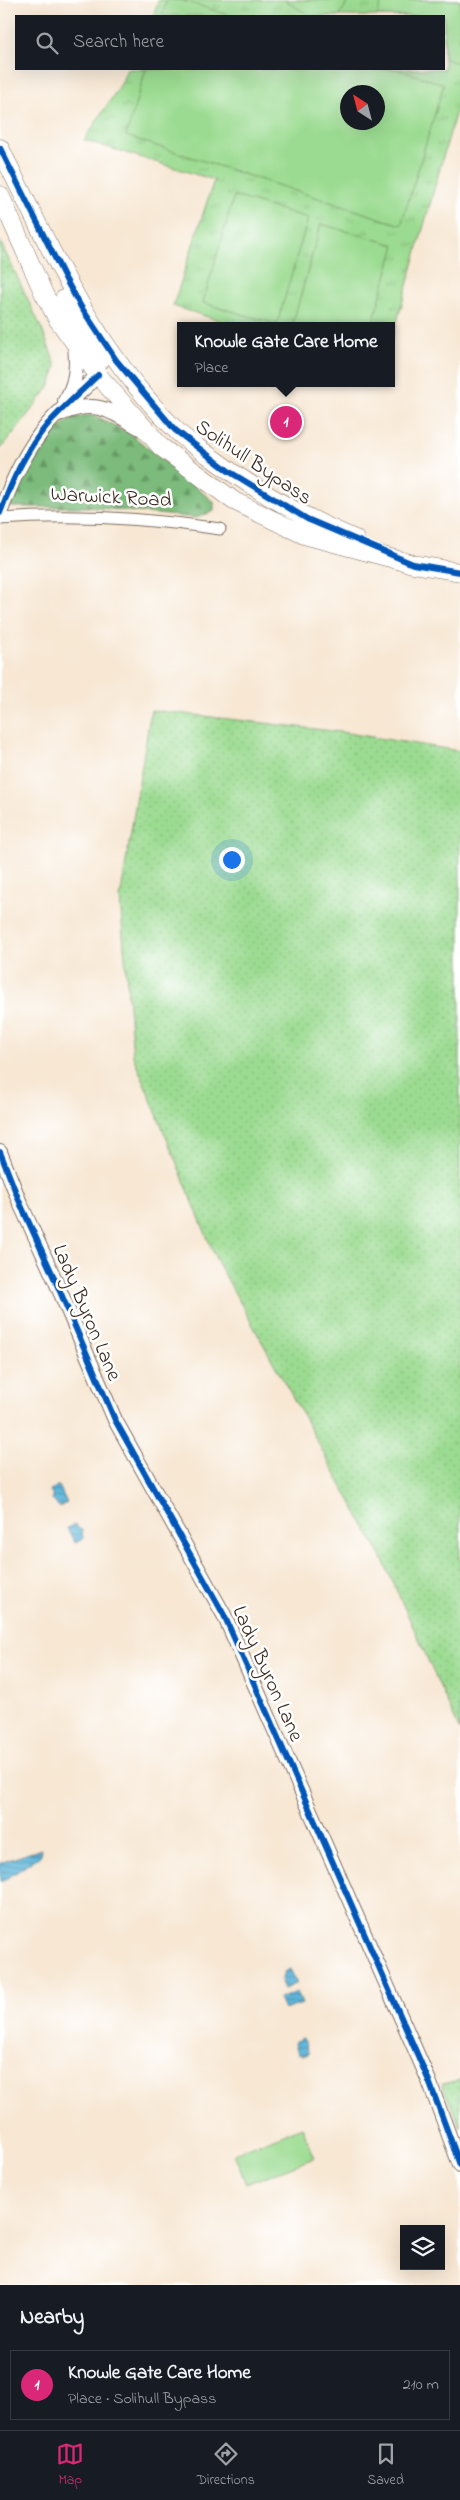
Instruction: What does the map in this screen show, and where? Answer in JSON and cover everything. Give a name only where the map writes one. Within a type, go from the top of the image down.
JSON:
[{"type":"main road","points":[[0,148],[38,226],[46,262],[79,327],[98,355],[101,363],[98,375]]},
{"type":"main road","name":"Solihull Bypass","points":[[0,195],[44,294],[58,320],[98,375],[161,447],[234,501],[260,515],[304,535],[413,564]]},
{"type":"main road","name":"Solihull Bypass","points":[[38,226],[66,280],[116,360],[175,430],[230,472],[307,519],[413,564]]},
{"type":"main road","points":[[413,564],[460,572]]},
{"type":"street","points":[[0,513],[12,478],[24,457],[56,416],[74,386],[77,360],[75,344]]},
{"type":"street","points":[[56,416],[98,375]]},
{"type":"street","points":[[56,416],[78,407],[90,406],[108,409],[146,431]]},
{"type":"street","name":"Warwick Road","points":[[0,519],[59,516],[158,522],[220,529]]},
{"type":"street","name":"Lady Byron Lane","points":[[0,1152],[20,1203],[115,1420],[224,1615],[430,2081],[460,2164]]},
{"type":"green space","points":[[159,0],[460,0],[460,97],[395,329],[395,322],[224,322],[173,306],[214,180],[84,140],[121,84],[127,70],[445,70],[445,15],[153,15]]},
{"type":"green space","points":[[167,0],[181,0],[229,15],[162,15]]},
{"type":"green space","points":[[285,0],[349,0],[340,15],[308,15]]},
{"type":"green space","points":[[382,0],[460,0],[460,64],[445,58],[445,15],[377,15]]},
{"type":"green space","points":[[146,70],[399,70],[444,84],[401,225],[126,136]]},
{"type":"green space","points":[[234,196],[308,218],[278,322],[270,322],[203,303]]},
{"type":"green space","points":[[321,224],[395,245],[373,322],[293,322]]},
{"type":"green space","points":[[0,241],[41,327],[56,366],[50,386],[0,450]]},
{"type":"green space","points":[[94,415],[131,434],[214,502],[214,511],[196,518],[89,507],[10,507],[41,440],[73,417]]},
{"type":"green space","points":[[151,710],[341,732],[460,751],[460,1731],[382,1558],[216,1259],[133,1056],[120,898]]},
{"type":"green space","points":[[460,2080],[460,2127],[442,2084]]},
{"type":"green space","points":[[302,2127],[314,2158],[246,2184],[234,2153]]},
{"type":"water","points":[[59,1486],[67,1503],[59,1507],[52,1500],[53,1496],[50,1490]]},
{"type":"water","points":[[75,1524],[77,1528],[82,1530],[83,1539],[75,1543],[67,1528]]},
{"type":"water","points":[[41,1849],[40,1856],[0,1882],[0,1863]]},
{"type":"water","points":[[290,1969],[297,1983],[284,1989],[281,1982],[284,1972]]},
{"type":"water","points":[[297,1992],[302,2004],[284,2010],[279,1999]]},
{"type":"water","points":[[303,2038],[309,2054],[302,2056],[298,2054],[295,2044],[296,2041]]},
{"type":"cycle path","points":[[0,148],[81,307],[116,360],[175,430],[230,472],[307,519],[413,564],[460,572]]},
{"type":"cycle path","points":[[0,513],[9,489],[32,445],[60,411],[98,375]]},
{"type":"cycle path","points":[[0,1152],[20,1203],[115,1420],[224,1615],[429,2081],[460,2165]]},
{"type":"place","name":"Knowle Gate Care Home","points":[[286,422]]}]
